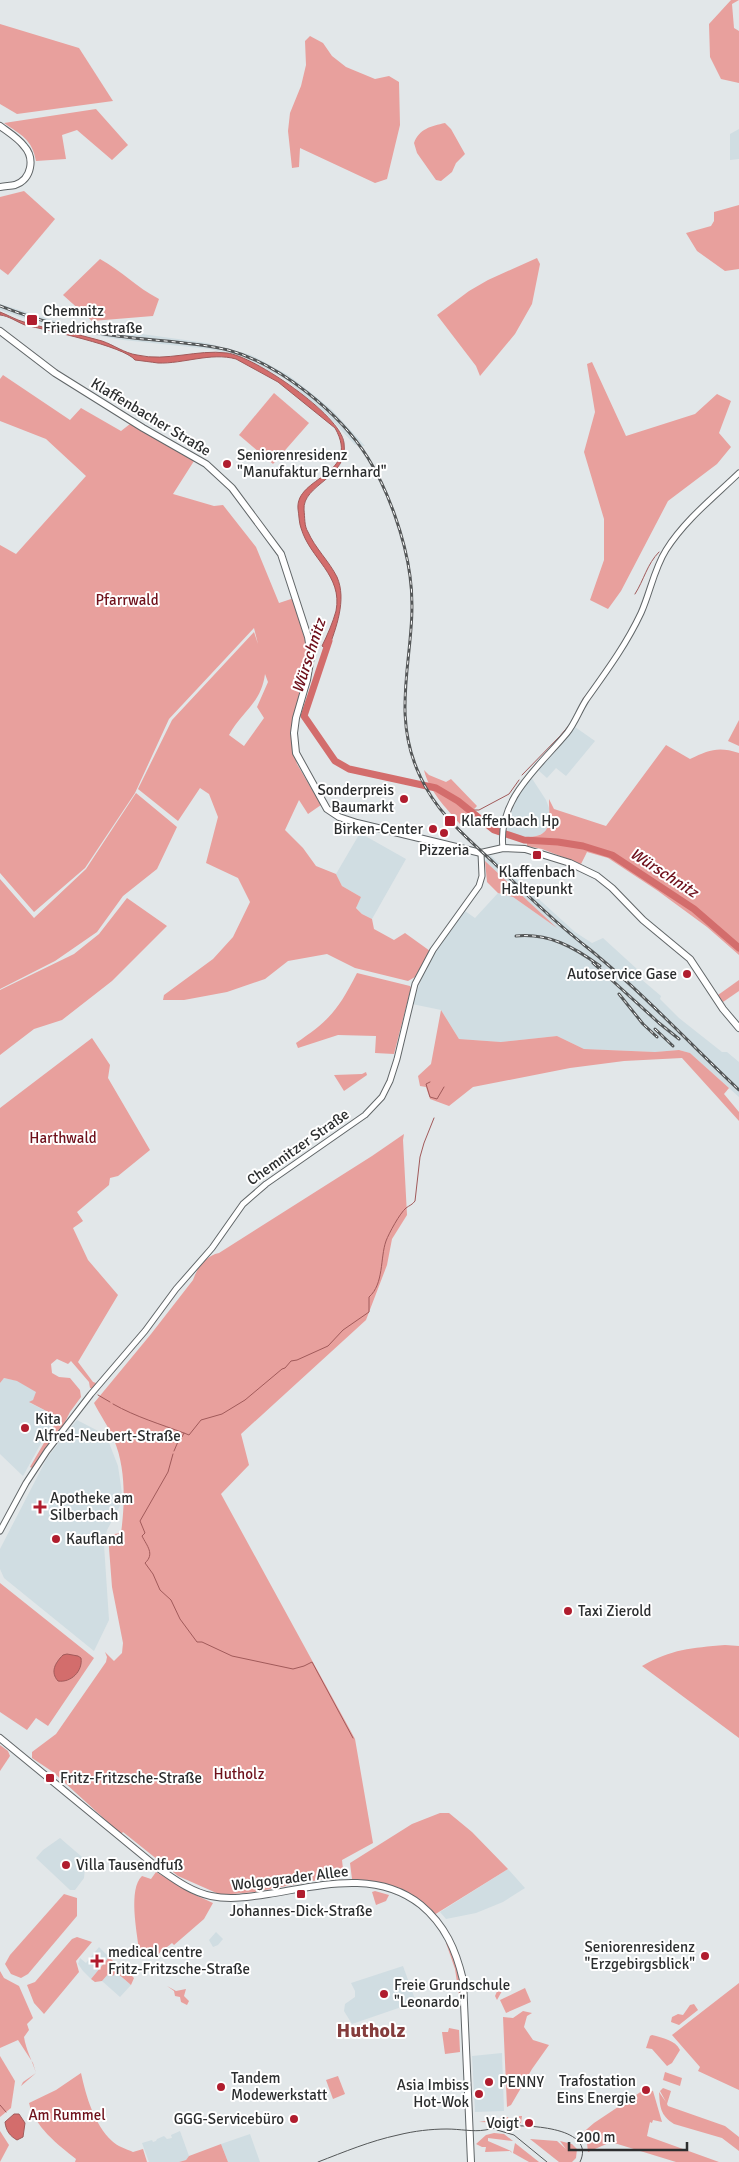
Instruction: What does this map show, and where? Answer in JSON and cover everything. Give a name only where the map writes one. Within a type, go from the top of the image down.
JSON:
[{"type":"main road","points":[[0,126],[25,146],[31,161],[27,175],[20,182],[15,185],[0,187]]},
{"type":"main road","name":"Klaffenbacher Straße","points":[[0,331],[55,373],[143,428],[206,464],[232,488],[281,554],[308,637],[311,656],[307,680],[296,718],[294,747],[328,809],[339,817],[357,823],[481,853]]},
{"type":"main road","points":[[481,853],[503,848],[525,849],[570,863],[601,879],[643,920],[690,959],[723,1010],[739,1028]]},
{"type":"main road","name":"Wolgograder Allee","points":[[0,1738],[158,1868],[176,1881],[199,1892],[222,1898],[247,1898],[350,1882],[374,1884],[396,1890],[412,1898],[428,1911],[448,1937],[458,1961],[462,1980],[471,2162]]},
{"type":"street","points":[[503,848],[503,827],[511,803],[524,781],[568,732],[585,702],[624,644],[641,612],[666,550],[694,516],[739,473]]},
{"type":"street","name":"Chemnitzer Straße","points":[[0,1531],[47,1451],[91,1394],[145,1331],[176,1289],[212,1248],[243,1204],[266,1184],[365,1115],[382,1097],[390,1081],[397,1059],[414,984],[433,950],[480,886],[482,876],[481,853]]},
{"type":"shaded area","points":[[739,129],[739,159],[730,160],[730,134]]},
{"type":"shaded area","points":[[0,304],[62,323],[207,343],[251,355],[288,375],[305,388],[332,410],[365,446],[355,445],[327,415],[285,379],[245,358],[210,349],[123,340],[49,327],[0,310]]},
{"type":"shaded area","points":[[0,312],[34,325],[102,341],[137,355],[160,357],[216,352],[240,357],[275,375],[313,403],[328,418],[339,431],[344,443],[344,455],[340,465],[333,473],[310,493],[305,501],[304,510],[307,530],[314,544],[334,571],[340,586],[341,604],[328,650],[322,646],[336,611],[337,598],[335,587],[305,539],[300,526],[298,509],[300,498],[306,489],[326,474],[340,456],[341,444],[335,428],[278,382],[236,359],[207,357],[168,363],[135,360],[116,349],[25,325],[0,315]]},
{"type":"shaded area","points":[[575,727],[595,741],[566,776],[556,768],[547,778],[538,768],[556,751]]},
{"type":"shaded area","points":[[531,777],[549,808],[549,826],[546,832],[534,837],[514,835],[507,830],[508,821],[517,799]]},
{"type":"shaded area","points":[[360,833],[406,859],[372,919],[362,914],[356,907],[361,897],[342,886],[336,874]]},
{"type":"shaded area","points":[[490,855],[575,932],[592,943],[603,938],[637,969],[634,973],[661,996],[660,999],[679,1018],[722,1052],[727,1052],[739,1062],[739,1097],[690,1053],[679,1050],[655,1052],[584,1049],[557,1036],[501,1042],[459,1039],[441,1010],[412,1004],[428,962],[465,911],[475,918],[498,893],[513,897],[553,925],[485,861]]},
{"type":"shaded area","name":"Kita Alfred-Neubert-Straße","points":[[4,1378],[18,1381],[37,1392],[30,1403],[56,1416],[23,1476],[0,1454],[0,1383]]},
{"type":"shaded area","points":[[77,1420],[106,1435],[118,1466],[123,1500],[107,1530],[104,1545],[109,1620],[94,1651],[4,1578],[0,1569],[0,1549],[47,1458]]},
{"type":"shaded area","points":[[67,1654],[81,1658],[80,1667],[72,1678],[58,1681],[54,1674],[54,1668],[60,1658]]},
{"type":"shaded area","name":"Villa Tausendfuß","points":[[60,1838],[89,1863],[85,1868],[84,1878],[75,1890],[70,1890],[36,1858],[43,1850]]},
{"type":"shaded area","points":[[508,1869],[525,1888],[503,1902],[476,1913],[446,1919],[440,1912]]},
{"type":"shaded area","points":[[216,1932],[223,1939],[218,1945],[213,1947],[209,1940]]},
{"type":"shaded area","name":"medical centre Fritz-Fritzsche-Straße","points":[[99,1947],[109,1957],[91,1979],[78,1964],[80,1958],[86,1963]]},
{"type":"shaded area","name":"Freie Grundschule \"Leonardo\"","points":[[403,1966],[416,2002],[352,2024],[344,2011],[345,2004],[355,1997],[355,1991],[351,1983]]},
{"type":"shaded area","points":[[110,1972],[116,1972],[131,1985],[120,1997],[102,1981]]},
{"type":"shaded area","points":[[502,2053],[504,2111],[475,2112],[472,2056]]},
{"type":"shaded area","points":[[14,2114],[19,2114],[25,2123],[23,2137],[17,2140],[9,2133],[5,2122]]},
{"type":"shaded area","points":[[180,2131],[189,2156],[186,2160],[179,2162],[149,2162],[142,2143],[152,2140],[153,2142],[164,2136],[167,2139],[172,2138],[171,2135]]},
{"type":"shaded area","points":[[250,2134],[260,2162],[228,2162],[221,2144]]},
{"type":"green space","points":[[731,0],[739,0],[732,4],[734,28],[739,31],[739,83],[721,79],[710,57],[709,24]]},
{"type":"green space","points":[[0,24],[79,48],[113,101],[17,114],[0,104]]},
{"type":"green space","points":[[310,36],[323,43],[332,56],[346,67],[375,79],[389,76],[399,82],[400,125],[387,179],[375,183],[300,148],[299,167],[292,168],[288,131],[290,113],[301,86],[306,65],[305,41]]},
{"type":"green space","points":[[96,109],[128,145],[112,160],[77,130],[62,135],[66,159],[36,161],[29,142],[21,134],[4,123]]},
{"type":"green space","points":[[445,123],[451,129],[465,154],[456,163],[452,172],[441,181],[436,180],[417,153],[414,143],[422,131]]},
{"type":"green space","points":[[24,191],[55,219],[8,275],[0,269],[0,197]]},
{"type":"green space","points":[[739,205],[739,269],[725,271],[697,251],[686,233],[711,226],[714,221],[714,212]]},
{"type":"green space","points":[[537,258],[540,264],[532,304],[515,334],[480,376],[476,366],[437,315],[469,291],[488,280]]},
{"type":"green space","points":[[100,259],[159,299],[153,316],[92,321],[63,295]]},
{"type":"green space","points":[[592,362],[626,436],[695,414],[717,394],[731,401],[719,433],[731,447],[717,464],[668,501],[621,591],[608,609],[590,600],[604,560],[604,519],[584,452],[595,412],[587,364]]},
{"type":"green space","name":"Pfarrwald","points":[[3,375],[70,420],[81,408],[121,431],[130,424],[194,461],[173,494],[214,506],[223,505],[256,547],[279,603],[294,598],[308,652],[309,668],[292,742],[297,764],[321,805],[308,814],[299,800],[285,830],[303,848],[316,866],[336,874],[342,886],[361,897],[356,908],[362,914],[372,919],[374,929],[394,940],[405,933],[430,951],[415,977],[408,981],[355,968],[327,954],[288,961],[265,979],[227,992],[184,1000],[163,1000],[164,995],[213,959],[233,937],[250,902],[238,878],[206,863],[218,817],[209,794],[200,788],[178,821],[138,789],[172,720],[254,632],[258,644],[254,628],[169,719],[135,793],[85,868],[34,912],[0,873],[0,545],[16,554],[86,476],[46,439],[0,421],[0,379]],"holes":[[[265,674],[268,682],[257,707],[264,718],[244,746],[229,735],[260,693]]]},
{"type":"green space","points":[[274,393],[309,423],[273,464],[239,435]]},
{"type":"green space","points":[[739,720],[739,746],[728,741]]},
{"type":"green space","points":[[666,745],[690,759],[719,749],[739,753],[739,955],[707,927],[658,891],[608,858],[587,852],[581,864],[542,849],[527,846],[527,837],[542,834],[548,826],[549,799],[554,809],[606,826]]},
{"type":"green space","points":[[424,770],[429,775],[446,782],[451,779],[477,806],[460,824],[434,792]]},
{"type":"green space","points":[[136,793],[177,827],[157,869],[123,896],[97,932],[55,961],[0,989],[0,879],[34,918],[86,869]]},
{"type":"green space","points":[[485,861],[557,928],[513,897],[498,893],[487,882]]},
{"type":"green space","points":[[127,898],[167,926],[112,981],[62,1020],[34,1029],[0,1055],[0,990],[74,954],[99,934]]},
{"type":"green space","points":[[357,973],[410,986],[411,988],[394,1054],[375,1053],[376,1036],[338,1035],[298,1048],[296,1043],[317,1028],[332,1013]]},
{"type":"green space","points":[[739,980],[739,991],[723,1002],[718,995]]},
{"type":"green space","points":[[441,1010],[459,1039],[501,1042],[557,1036],[584,1049],[655,1052],[679,1050],[690,1053],[729,1088],[724,1094],[739,1112],[739,1121],[682,1058],[624,1061],[570,1068],[473,1087],[449,1106],[430,1099],[426,1087],[420,1086],[418,1076],[431,1064]]},
{"type":"green space","name":"Harthwald","points":[[92,1038],[110,1065],[108,1078],[150,1150],[118,1176],[110,1178],[109,1185],[77,1212],[83,1221],[73,1228],[88,1260],[118,1295],[78,1362],[93,1382],[96,1383],[93,1388],[90,1388],[89,1382],[71,1361],[68,1364],[57,1359],[51,1364],[52,1373],[59,1377],[70,1378],[80,1390],[81,1397],[70,1412],[60,1432],[32,1468],[30,1467],[55,1424],[53,1422],[56,1416],[29,1402],[33,1400],[36,1392],[17,1381],[4,1378],[0,1383],[0,1108]]},
{"type":"green space","points":[[366,1072],[367,1075],[344,1091],[334,1075],[362,1074]]},
{"type":"green space","name":"Hutholz","points":[[404,1134],[407,1215],[392,1239],[387,1265],[366,1320],[241,1434],[249,1465],[221,1494],[355,1739],[373,1843],[342,1860],[343,1869],[339,1876],[255,1892],[221,1895],[178,1876],[123,1832],[121,1834],[53,1772],[32,1758],[32,1752],[56,1734],[106,1662],[105,1652],[114,1661],[122,1653],[123,1643],[112,1587],[108,1535],[121,1533],[124,1498],[123,1474],[118,1451],[110,1430],[94,1403],[151,1334],[206,1260]]},
{"type":"green space","points":[[0,1583],[94,1658],[48,1726],[36,1718],[27,1730],[0,1712]]},
{"type":"green space","points":[[725,1645],[739,1646],[739,1738],[642,1666],[682,1650]]},
{"type":"green space","points":[[0,1745],[8,1751],[10,1756],[0,1771]]},
{"type":"green space","points":[[440,1813],[449,1813],[472,1832],[508,1869],[434,1915],[410,1894],[363,1880],[352,1879],[350,1863],[412,1824]]},
{"type":"green space","points":[[156,1872],[193,1894],[213,1903],[204,1919],[174,1945],[172,1943],[157,1955],[139,1950],[134,1911],[135,1891],[138,1882],[142,1876],[151,1879]]},
{"type":"green space","points":[[375,1891],[389,1895],[386,1901],[376,1905],[372,1892]]},
{"type":"green space","points":[[64,1894],[77,1898],[77,1916],[28,1974],[21,1978],[11,1974],[5,1964],[10,1955]]},
{"type":"green space","points":[[77,1937],[92,1942],[76,1961],[79,1972],[44,2014],[34,2003],[27,1985],[35,1982],[72,1939]]},
{"type":"green space","points":[[446,1943],[449,1943],[457,1970],[462,2015],[455,1969]]},
{"type":"green space","points":[[109,1957],[125,1973],[127,1972],[129,1976],[134,1978],[131,1985],[116,1972],[113,1976],[109,1973],[102,1981],[95,1982],[91,1979]]},
{"type":"green space","points":[[0,1971],[4,1978],[19,1986],[33,2018],[27,2024],[29,2030],[24,2037],[32,2061],[18,2040],[0,2048]]},
{"type":"green space","points":[[502,1980],[508,1987],[502,1991],[497,2000],[495,1996]]},
{"type":"green space","points":[[739,1983],[739,2090],[698,2071],[700,2067],[672,2035]]},
{"type":"green space","points":[[167,1986],[176,1991],[186,1989],[184,1996],[189,2001],[187,2005],[181,2002],[180,1997],[175,1996],[174,1991]]},
{"type":"green space","points":[[525,1988],[531,2002],[506,2013],[500,2000]]},
{"type":"green space","points":[[694,2004],[698,2010],[679,2025],[671,2022],[672,2017],[678,2014],[683,2015],[690,2005]]},
{"type":"green space","points":[[523,2011],[532,2013],[527,2016],[524,2027],[533,2040],[549,2045],[532,2069],[511,2105],[507,2107],[503,2017],[513,2018]]},
{"type":"green space","points":[[449,2028],[459,2030],[460,2052],[445,2054],[442,2032],[448,2032]]},
{"type":"green space","points":[[652,2035],[672,2042],[680,2050],[672,2063],[667,2066],[652,2049],[646,2048]]},
{"type":"green space","points":[[0,2056],[15,2081],[11,2108],[0,2117]]},
{"type":"green space","points":[[665,2072],[682,2078],[680,2086],[663,2080]]},
{"type":"green space","points":[[36,2073],[21,2086],[23,2082]]},
{"type":"green space","name":"Am Rummel","points":[[81,2073],[85,2091],[100,2126],[116,2144],[133,2152],[143,2149],[147,2162],[75,2162],[76,2159],[41,2127],[29,2103],[56,2090]]},
{"type":"green space","points":[[338,2076],[345,2094],[333,2099],[326,2080]]},
{"type":"green space","points":[[663,2088],[671,2091],[668,2106],[725,2126],[739,2137],[739,2151],[722,2138],[669,2121],[663,2114],[660,2106],[659,2092],[666,2102],[660,2091]]},
{"type":"green space","points":[[645,2089],[653,2091],[662,2122],[653,2120],[652,2123],[650,2122],[647,2136],[719,2162],[676,2162],[611,2142],[588,2152],[587,2143],[580,2135],[594,2123]]},
{"type":"green space","points":[[519,2116],[522,2116],[521,2123],[479,2122],[508,2117],[509,2120],[519,2119]]},
{"type":"green space","points":[[0,2131],[9,2145],[0,2162]]},
{"type":"green space","points":[[494,2133],[504,2134],[513,2141],[488,2138],[488,2141],[511,2151],[512,2153],[510,2151],[485,2152],[486,2147],[476,2144],[486,2135]]},
{"type":"green space","points":[[530,2139],[557,2141],[566,2149],[560,2141],[572,2144],[577,2149],[576,2158],[572,2162],[559,2162]]},
{"type":"green space","points":[[515,2143],[539,2162],[529,2162],[513,2153]]},
{"type":"green space","points":[[221,2144],[228,2162],[179,2162],[186,2160],[189,2156]]},
{"type":"waterway","points":[[635,594],[651,562],[659,552]]},
{"type":"waterway","name":"Würschnitz","points":[[329,641],[304,716],[335,761],[349,769],[436,788],[458,801],[494,830],[524,840],[583,846],[612,855],[694,909],[739,948]]},
{"type":"waterway","points":[[583,699],[591,689]]},
{"type":"waterway","points":[[522,775],[571,723]]},
{"type":"waterway","points":[[470,810],[479,810],[509,794],[519,780]]},
{"type":"waterway","points":[[430,1082],[426,1084],[430,1097],[437,1099],[444,1087]]},
{"type":"waterway","points":[[174,1451],[180,1437],[184,1433],[189,1435],[201,1420],[222,1414],[245,1400],[291,1361],[328,1346],[343,1330],[369,1312],[369,1297],[377,1285],[386,1241],[401,1214],[415,1201],[420,1157],[434,1118]]},
{"type":"waterway","points":[[98,1395],[110,1402]]},
{"type":"waterway","points":[[113,1404],[139,1417],[184,1433]]},
{"type":"waterway","points":[[173,1454],[168,1472],[140,1521],[145,1533],[142,1536],[150,1553],[145,1563],[153,1574],[160,1590],[171,1600],[180,1619],[197,1642],[202,1642],[232,1656],[293,1669],[312,1662],[353,1738]]},
{"type":"waterway","points":[[0,2105],[6,2112]]},
{"type":"tram line","points":[[318,2162],[388,2137],[410,2132],[441,2129],[480,2131],[508,2126],[530,2126],[558,2130],[570,2135],[579,2141],[583,2150],[580,2162]]},
{"type":"tram line","points":[[497,2130],[514,2135],[547,2162]]},
{"type":"railway","points":[[0,306],[41,320],[96,333],[228,350],[268,366],[288,378],[307,392],[342,424],[368,458],[389,499],[408,561],[412,602],[406,676],[406,725],[411,750],[420,776],[434,801],[462,833],[552,918],[636,990],[739,1090]]},
{"type":"railway","points":[[516,936],[550,939],[571,947],[600,966]]},
{"type":"railway","points":[[593,963],[679,1039]]},
{"type":"railway","points":[[619,994],[643,1024],[657,1037]]},
{"type":"railway","points":[[655,1029],[673,1046]]},
{"type":"place","name":"Chemnitz Friedrichstraße","points":[[32,320]]},
{"type":"place","name":"Seniorenresidenz \"Manufaktur Bernhard\"","points":[[227,464]]},
{"type":"place","name":"Sonderpreis Baumarkt","points":[[404,799]]},
{"type":"place","name":"Klaffenbach Hp","points":[[450,821]]},
{"type":"place","name":"Birken-Center","points":[[433,829]]},
{"type":"place","name":"Pizzeria","points":[[444,833]]},
{"type":"place","name":"Klaffenbach Haltepunkt","points":[[537,855]]},
{"type":"place","name":"Autoservice Gase","points":[[687,974]]},
{"type":"place","name":"Kita Alfred-Neubert-Straße","points":[[25,1428]]},
{"type":"place","name":"Apotheke am Silberbach","points":[[40,1507]]},
{"type":"place","name":"Kaufland","points":[[56,1539]]},
{"type":"place","name":"Taxi Zierold","points":[[568,1611]]},
{"type":"place","name":"Fritz-Fritzsche-Straße","points":[[50,1778]]},
{"type":"place","name":"Villa Tausendfuß","points":[[66,1865]]},
{"type":"place","name":"Johannes-Dick-Straße","points":[[301,1894]]},
{"type":"place","name":"Seniorenresidenz \"Erzgebirgsblick\"","points":[[705,1956]]},
{"type":"place","name":"medical centre Fritz-Fritzsche-Straße","points":[[97,1961]]},
{"type":"place","name":"Freie Grundschule \"Leonardo\"","points":[[384,1994]]},
{"type":"place","name":"PENNY","points":[[489,2082]]},
{"type":"place","name":"Tandem Modewerkstatt","points":[[221,2087]]},
{"type":"place","name":"Trafostation Eins Energie","points":[[646,2090]]},
{"type":"place","name":"Asia Imbiss Hot-Wok","points":[[479,2094]]},
{"type":"place","name":"GGG-Servicebüro","points":[[294,2119]]},
{"type":"place","name":"Voigt","points":[[529,2123]]},
{"type":"district","name":"Hutholz","points":[[371,2030]]}]
